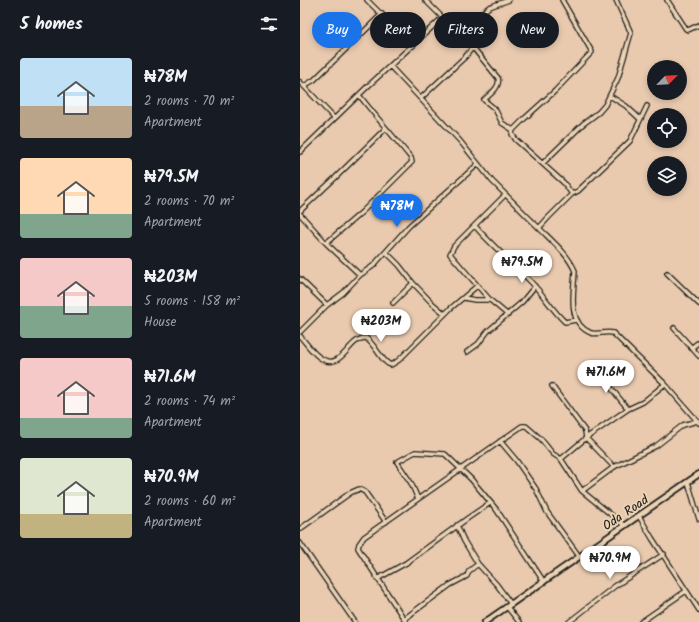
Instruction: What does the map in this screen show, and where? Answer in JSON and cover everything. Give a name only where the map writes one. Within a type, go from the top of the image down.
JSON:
[{"type":"street","points":[[367,0],[380,12]]},
{"type":"street","points":[[483,12],[489,7],[509,0]]},
{"type":"street","points":[[562,0],[592,52],[513,130],[512,134],[516,140],[564,183],[572,194]]},
{"type":"street","points":[[543,163],[583,124],[599,112],[610,96],[618,78],[631,33],[616,0]]},
{"type":"street","points":[[667,0],[686,29],[688,30],[699,25]]},
{"type":"street","points":[[427,1],[437,12]]},
{"type":"street","points":[[426,33],[434,25]]},
{"type":"street","points":[[304,86],[314,80],[370,26]]},
{"type":"street","points":[[301,149],[410,48]]},
{"type":"street","points":[[421,98],[466,56],[472,48],[499,81],[495,89],[484,100],[495,109],[502,122],[513,130]]},
{"type":"street","points":[[390,66],[421,98],[429,110],[460,141],[505,195],[552,241],[572,265],[575,271],[574,313],[576,320],[591,333],[612,333],[665,384],[698,422],[683,426],[656,446],[614,467],[582,491]]},
{"type":"street","points":[[300,82],[334,118]]},
{"type":"street","points":[[308,83],[308,90]]},
{"type":"street","points":[[326,244],[362,212],[412,162],[411,158],[359,96]]},
{"type":"street","points":[[610,96],[626,106],[640,119]]},
{"type":"street","points":[[539,228],[572,194],[578,191],[630,141],[647,106]]},
{"type":"street","points":[[300,211],[385,128]]},
{"type":"street","points":[[300,332],[327,305],[343,293],[360,275],[373,266],[409,226],[478,164]]},
{"type":"street","points":[[505,195],[454,246],[450,254],[490,300],[508,315]]},
{"type":"street","points":[[300,214],[326,244],[360,275]]},
{"type":"street","points":[[475,226],[485,238],[535,286],[556,314],[565,322],[576,320]]},
{"type":"street","points":[[386,252],[432,303],[445,314]]},
{"type":"street","points":[[667,272],[699,304]]},
{"type":"street","points":[[300,279],[327,305]]},
{"type":"street","points":[[393,303],[413,283]]},
{"type":"street","points":[[300,336],[318,357],[326,361],[339,359],[356,341],[360,338],[366,338],[371,342],[386,363],[391,365],[399,360],[445,314],[477,286]]},
{"type":"street","points":[[467,352],[478,344],[488,330],[522,302],[535,286]]},
{"type":"street","points":[[464,298],[490,300]]},
{"type":"street","points":[[674,328],[699,356]]},
{"type":"street","points":[[691,348],[699,342]]},
{"type":"street","points":[[596,369],[628,409]]},
{"type":"street","points":[[561,459],[586,438],[628,409],[643,402],[665,384]]},
{"type":"street","points":[[552,386],[585,431],[586,438],[614,467]]},
{"type":"street","points":[[478,564],[469,571],[467,576],[450,585],[405,621],[365,560],[358,546],[364,537],[522,426],[526,426],[541,439],[553,454],[561,459],[582,491],[624,526]]},
{"type":"street","points":[[500,441],[536,489],[548,512],[579,556]]},
{"type":"street","points":[[418,499],[407,477],[397,462],[415,452],[445,454],[471,479],[490,503],[544,582]]},
{"type":"street","name":"Oda Road","points":[[485,622],[699,474]]},
{"type":"street","points":[[688,482],[699,519]]},
{"type":"street","points":[[300,529],[350,493],[359,489],[365,492],[386,522]]},
{"type":"street","points":[[377,579],[406,563],[490,503]]},
{"type":"street","points":[[639,516],[699,610]]},
{"type":"street","points":[[457,526],[478,564],[497,585],[519,622]]},
{"type":"street","points":[[300,544],[355,622]]},
{"type":"street","points":[[569,622],[615,586],[664,554]]},
{"type":"street","points":[[642,622],[686,591]]}]
